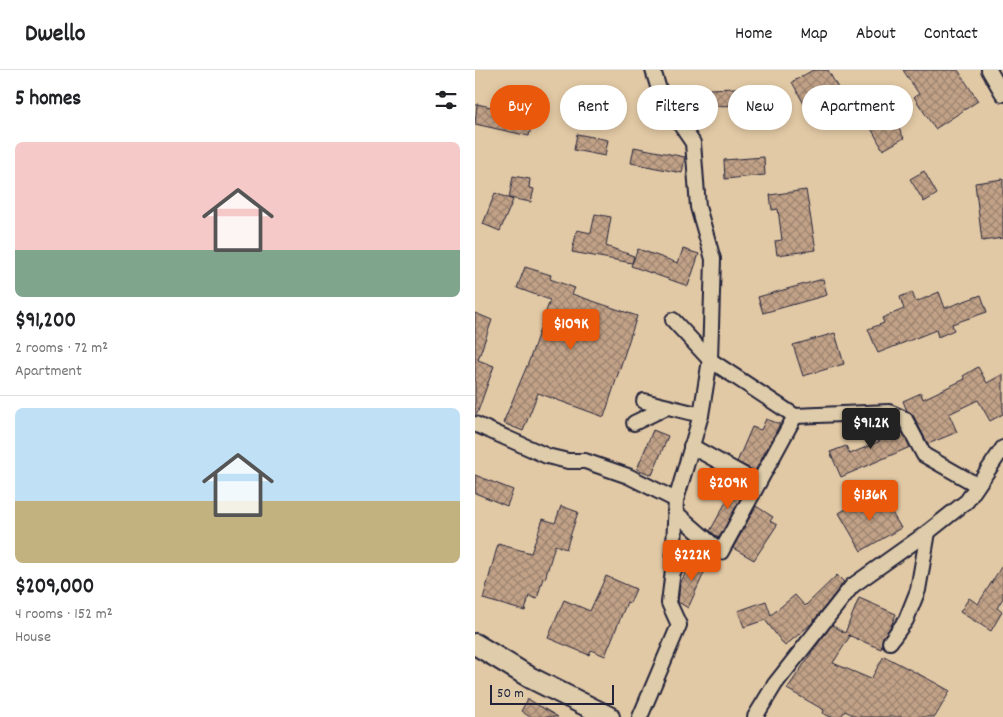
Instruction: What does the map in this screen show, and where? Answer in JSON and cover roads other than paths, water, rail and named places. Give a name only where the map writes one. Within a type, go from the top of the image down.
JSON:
[{"type":"street","points":[[640,717],[679,625],[669,603],[673,570],[675,506],[701,414],[710,360],[713,259],[698,207],[693,143],[661,96],[653,70]]},
{"type":"street","points":[[989,70],[1003,94]]},
{"type":"street","points":[[673,320],[710,360],[795,416],[889,412],[905,419],[924,456],[977,485]]},
{"type":"street","points":[[644,401],[701,414]]},
{"type":"street","points":[[634,423],[667,406]]},
{"type":"street","points":[[475,424],[547,456],[568,461],[585,460],[628,476],[675,506],[721,552],[795,416]]},
{"type":"street","points":[[691,446],[759,483]]},
{"type":"street","points":[[755,717],[775,684],[852,586],[928,532],[967,501],[1003,448]]},
{"type":"street","points":[[890,642],[906,620],[918,590],[928,532]]},
{"type":"street","points":[[673,570],[708,541]]},
{"type":"street","points":[[475,644],[531,678],[609,717]]}]
